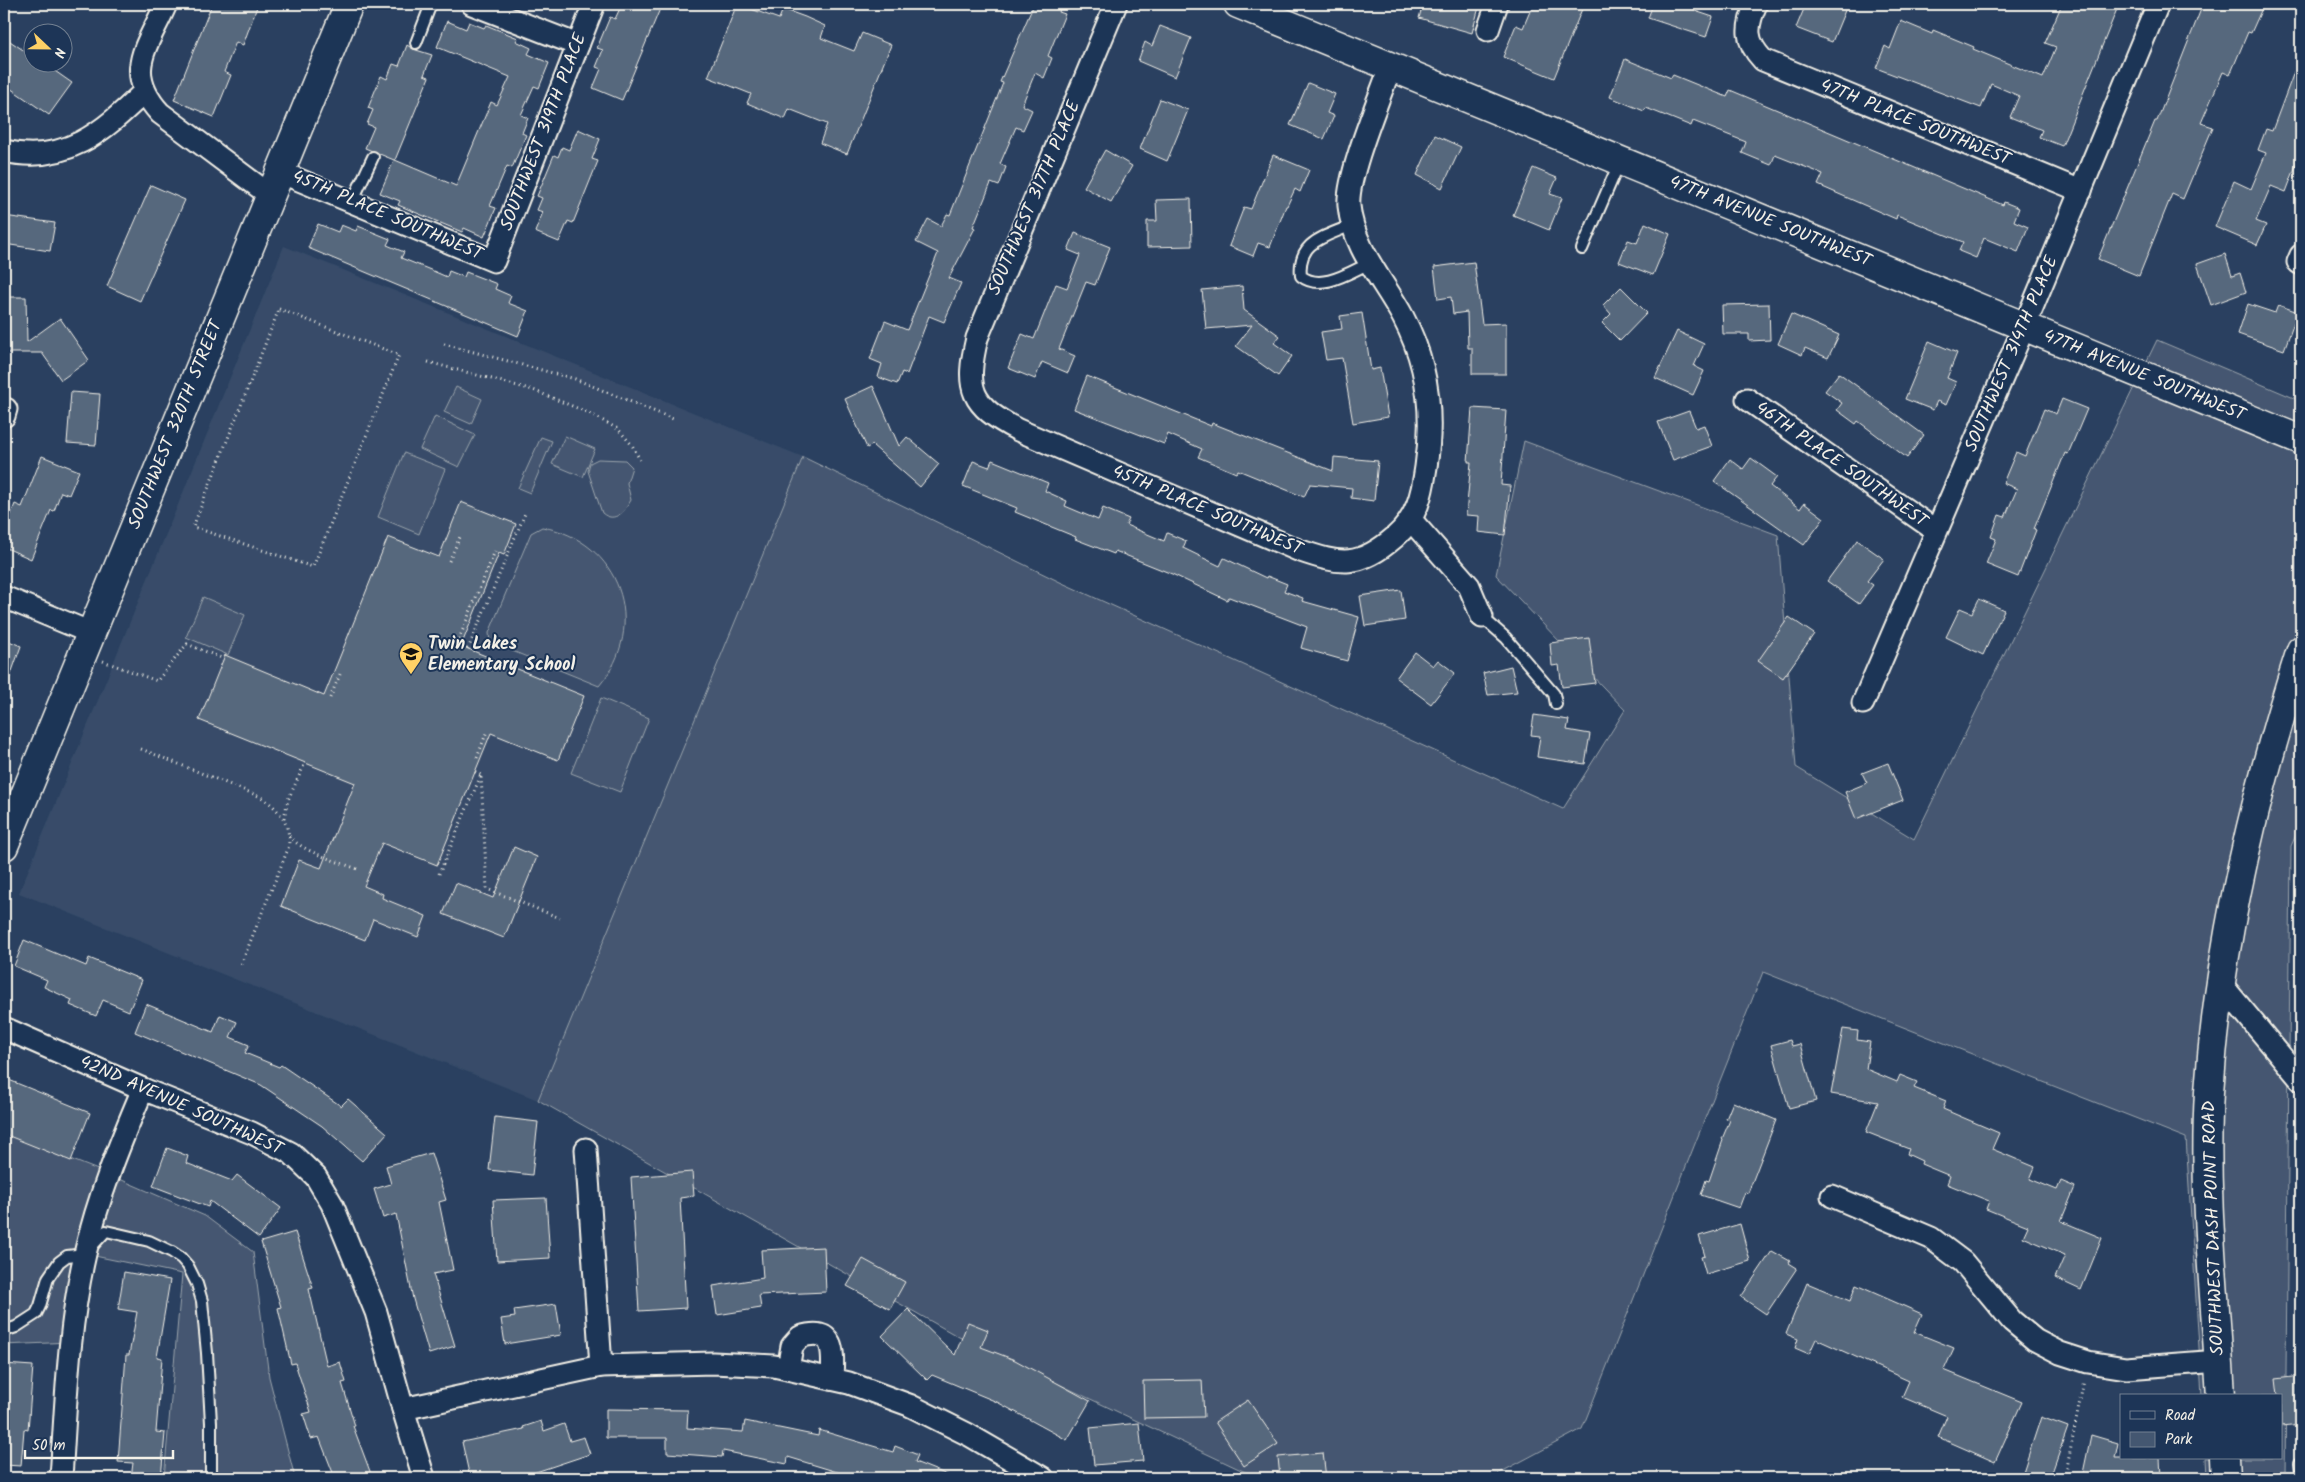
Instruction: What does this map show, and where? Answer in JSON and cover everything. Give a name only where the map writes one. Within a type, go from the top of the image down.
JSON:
[{"type":"main road","name":"SOUTHWEST 320TH STREET","points":[[4,846],[349,4]]},
{"type":"main road","name":"47TH AVENUE SOUTHWEST","points":[[1238,4],[2301,440]]},
{"type":"main road","name":"SOUTHWEST DASH POINT ROAD","points":[[2221,1394],[2209,1186],[2209,1094],[2230,925],[2245,855],[2285,700],[2301,650]]},
{"type":"main road","points":[[2225,1460],[2226,1478]]},
{"type":"street","points":[[4,151],[30,156],[45,155],[71,146],[102,129],[144,92],[141,66],[144,47],[166,4]]},
{"type":"street","points":[[472,4],[578,45]]},
{"type":"street","name":"SOUTHWEST 319TH PLACE","points":[[494,261],[594,4]]},
{"type":"street","name":"SOUTHWEST 317TH PLACE","points":[[975,396],[970,367],[977,338],[1116,4]]},
{"type":"street","points":[[1488,30],[1497,4]]},
{"type":"street","name":"47TH PLACE SOUTHWEST","points":[[1756,4],[1750,18],[1748,34],[1753,50],[1763,60],[2081,191]]},
{"type":"street","name":"SOUTHWEST 314TH PLACE","points":[[1863,703],[1935,530],[2024,327],[2158,4]]},
{"type":"street","name":"45TH PLACE SOUTHWEST","points":[[975,396],[984,409],[1018,430],[1315,556],[1345,562],[1370,556],[1402,531],[1411,520],[1419,505],[1423,490],[1429,449],[1430,400],[1425,371],[1403,318],[1370,263],[1352,225],[1349,204],[1352,184],[1390,65]]},
{"type":"street","name":"45TH PLACE SOUTHWEST","points":[[144,92],[160,113],[276,184],[352,202],[494,261]]},
{"type":"street","name":"46TH PLACE SOUTHWEST","points":[[1747,399],[1935,530]]},
{"type":"street","points":[[1411,520],[1469,586],[1482,616]]},
{"type":"street","points":[[4,597],[87,644]]},
{"type":"street","points":[[2222,985],[2301,1080]]},
{"type":"street","name":"42ND AVENUE SOUTHWEST","points":[[4,1028],[143,1089],[252,1133],[291,1153],[316,1177],[335,1212],[376,1312],[424,1478]]},
{"type":"street","points":[[61,1478],[70,1342],[85,1254],[108,1174],[143,1089]]},
{"type":"street","points":[[586,1149],[601,1366]]},
{"type":"street","points":[[1832,1196],[1931,1238],[1962,1262],[2012,1321],[2035,1340],[2060,1353],[2088,1362],[2126,1368],[2219,1361]]},
{"type":"street","points":[[788,1369],[792,1346],[800,1337],[819,1335],[826,1338],[833,1349],[832,1379]]},
{"type":"street","points":[[403,1410],[601,1366],[713,1364],[774,1366],[849,1383],[909,1405],[969,1435],[1043,1478]]},
{"type":"lane","points":[[416,43],[431,4]]},
{"type":"lane","points":[[352,202],[373,157]]},
{"type":"lane","points":[[1582,249],[1621,161]]},
{"type":"lane","points":[[1352,225],[1314,242],[1304,251],[1300,264],[1301,276],[1308,282],[1320,284],[1370,263]]},
{"type":"lane","points":[[1482,616],[1506,638],[1554,694],[1556,704]]},
{"type":"lane","points":[[4,1331],[16,1327],[36,1314],[48,1278],[59,1262],[67,1256],[85,1254],[106,1231],[149,1242],[181,1258],[193,1275],[202,1301],[210,1393],[211,1478]]},
{"type":"path","points":[[279,309],[399,355],[313,567],[193,527],[279,309]]},
{"type":"path","points":[[444,344],[575,379],[673,419]]},
{"type":"path","points":[[428,362],[533,390],[589,413],[618,429],[632,445],[640,460]]},
{"type":"path","points":[[468,649],[526,511]]},
{"type":"path","points":[[450,562],[460,537]]},
{"type":"path","points":[[457,644],[495,552]]},
{"type":"path","points":[[87,644],[157,681],[187,644],[224,658]]},
{"type":"path","points":[[330,698],[341,672]]},
{"type":"path","points":[[477,758],[487,732]]},
{"type":"path","points":[[141,749],[262,797],[275,806],[285,821],[289,836],[288,848],[240,967]]},
{"type":"path","points":[[285,821],[288,800],[305,763]]},
{"type":"path","points":[[475,772],[480,774]]},
{"type":"path","points":[[439,874],[480,774]]},
{"type":"path","points":[[480,774],[487,888],[560,918]]},
{"type":"path","points":[[289,836],[306,848],[360,870]]},
{"type":"path","points":[[2065,1478],[2088,1362]]},
{"type":"shaded area","name":"Twin Lakes Elementary School","points":[[284,246],[803,457],[538,1100],[19,893]]},
{"type":"green space","points":[[2157,340],[2301,401],[2301,824],[2291,846],[2285,1478],[2207,1478],[2206,1460],[2282,1460],[2282,1394],[2202,1394],[2186,1138],[1763,972],[1582,1429],[1490,1478],[1258,1478],[959,1337],[538,1100],[803,457],[1060,582],[1563,809],[1625,710],[1496,575],[1524,441],[1778,535],[1796,767],[1914,839]]},
{"type":"green space","points":[[456,387],[482,399],[471,424],[444,412]]},
{"type":"green space","points":[[435,416],[475,435],[459,467],[420,449]]},
{"type":"green space","points":[[565,436],[595,449],[583,477],[552,464]]},
{"type":"green space","points":[[541,437],[552,441],[530,493],[518,488]]},
{"type":"green space","points":[[404,453],[445,469],[419,534],[378,517]]},
{"type":"green space","points":[[598,459],[625,460],[632,467],[627,483],[631,500],[623,512],[615,517],[602,513],[588,471],[590,463]]},
{"type":"green space","points":[[542,527],[569,535],[591,549],[608,567],[619,589],[624,613],[623,638],[614,662],[599,686],[490,642],[489,633],[531,533]]},
{"type":"green space","points":[[203,597],[245,615],[228,655],[186,637]]},
{"type":"green space","points":[[601,698],[649,718],[620,792],[571,773]]},
{"type":"green space","points":[[4,1133],[108,1174],[205,1216],[253,1252],[269,1377],[295,1478],[164,1478],[182,1274],[85,1254],[71,1342],[4,1345]]},
{"type":"building","points":[[212,4],[258,4],[243,45],[236,42],[224,72],[231,75],[214,117],[174,100]]},
{"type":"building","points":[[622,4],[662,4],[622,100],[593,88],[601,69],[596,67],[603,50],[597,48],[610,17],[615,19]]},
{"type":"building","points":[[737,4],[779,19],[783,9],[805,17],[825,26],[821,38],[854,51],[862,33],[891,45],[847,154],[820,143],[827,124],[789,109],[785,119],[747,103],[751,94],[708,77]]},
{"type":"building","points":[[1034,4],[1062,4],[1059,12],[1065,14],[1048,56],[1052,58],[1044,78],[1035,73],[1022,105],[1032,110],[1023,130],[1016,127],[1000,164],[1006,167],[999,186],[991,183],[973,227],[975,228],[949,278],[961,283],[944,322],[929,316],[907,374],[902,372],[897,384],[878,377],[882,364],[870,359],[885,321],[907,330],[938,253],[916,242],[928,219],[941,226],[947,214],[950,215],[1003,83],[1000,82]]},
{"type":"building","points":[[1423,4],[1468,4],[1479,7],[1472,33],[1419,18]]},
{"type":"building","points":[[1533,4],[1584,4],[1554,78],[1503,57],[1516,25],[1523,28]]},
{"type":"building","points":[[1653,4],[1698,4],[1695,11],[1713,17],[1706,37],[1648,18]]},
{"type":"building","points":[[1806,4],[1834,4],[1846,8],[1832,42],[1796,28]]},
{"type":"building","points":[[2062,4],[2119,4],[2062,146],[2039,137],[2042,130],[2010,117],[2019,96],[1991,84],[1981,108],[1876,68],[1885,46],[1890,49],[1901,21],[1932,34],[1933,30],[2043,78],[2056,47],[2045,43]]},
{"type":"building","points":[[2203,4],[2264,4],[2251,33],[2248,32],[2230,75],[2223,72],[2201,123],[2213,127],[2183,199],[2172,194],[2139,276],[2098,259],[2155,121],[2157,121]]},
{"type":"building","points":[[447,21],[466,29],[469,22],[484,28],[486,25],[518,38],[516,41],[531,48],[528,54],[549,63],[539,88],[534,86],[521,115],[528,118],[522,133],[526,135],[512,168],[507,166],[490,206],[496,208],[484,237],[464,228],[462,232],[398,205],[400,201],[380,193],[394,160],[365,148],[374,127],[367,124],[373,110],[368,108],[381,76],[387,79],[393,64],[399,66],[407,45],[432,55],[424,75],[429,77],[395,160],[456,186],[491,102],[497,105],[510,77],[437,47]]},
{"type":"building","points":[[1160,26],[1191,38],[1175,77],[1138,61],[1145,42],[1152,46]]},
{"type":"building","points":[[4,37],[22,49],[22,72],[56,72],[72,83],[49,115],[4,84]]},
{"type":"building","points":[[2300,56],[2301,152],[2286,192],[2271,186],[2256,221],[2266,225],[2257,245],[2215,227],[2234,181],[2251,189],[2266,153],[2258,150],[2266,129],[2272,131]]},
{"type":"building","points":[[1625,59],[1671,78],[1673,75],[1727,97],[1730,90],[2003,205],[2004,202],[2019,208],[2014,221],[2028,227],[2018,252],[1984,238],[1976,258],[1959,251],[1963,242],[1897,215],[1896,219],[1818,185],[1823,174],[1775,155],[1771,165],[1742,153],[1746,142],[1693,121],[1691,126],[1646,108],[1644,111],[1610,97]]},
{"type":"building","points":[[1308,83],[1335,94],[1327,113],[1334,116],[1324,139],[1290,125]]},
{"type":"building","points":[[1160,99],[1188,110],[1167,161],[1140,149]]},
{"type":"building","points":[[578,129],[600,139],[592,159],[598,161],[573,223],[568,221],[559,242],[535,232],[543,212],[537,210],[542,198],[537,196],[554,155],[558,157],[562,147],[569,150]]},
{"type":"building","points":[[1435,135],[1461,147],[1442,188],[1417,175]]},
{"type":"building","points":[[1105,150],[1132,166],[1111,202],[1084,187]]},
{"type":"building","points":[[1273,155],[1309,170],[1300,192],[1295,189],[1286,206],[1270,247],[1258,243],[1253,256],[1229,246],[1244,207],[1251,209]]},
{"type":"building","points":[[1533,168],[1557,178],[1550,194],[1562,198],[1549,230],[1513,215]]},
{"type":"building","points":[[151,185],[185,200],[140,301],[107,286]]},
{"type":"building","points":[[1191,199],[1192,246],[1147,247],[1147,221],[1157,221],[1156,200]]},
{"type":"building","points":[[4,216],[55,223],[50,251],[4,244]]},
{"type":"building","points":[[1645,223],[1670,234],[1653,275],[1619,262],[1628,240],[1637,243]]},
{"type":"building","points":[[318,224],[338,232],[341,225],[356,231],[358,226],[390,239],[387,245],[404,252],[401,258],[447,277],[449,271],[464,277],[466,272],[497,284],[495,289],[511,296],[508,303],[528,311],[518,336],[308,248]]},
{"type":"building","points":[[1075,233],[1110,247],[1095,285],[1086,282],[1059,349],[1075,356],[1068,373],[1042,362],[1035,379],[1008,368],[1022,334],[1034,339],[1056,284],[1067,288],[1080,255],[1068,250]]},
{"type":"building","points":[[2225,254],[2232,276],[2240,273],[2246,292],[2211,305],[2197,264]]},
{"type":"building","points":[[1474,262],[1482,324],[1506,323],[1506,374],[1472,374],[1472,348],[1468,348],[1467,312],[1453,314],[1451,297],[1438,299],[1434,267]]},
{"type":"building","points":[[1242,286],[1244,310],[1280,336],[1274,343],[1292,356],[1278,376],[1236,346],[1252,325],[1206,329],[1202,290]]},
{"type":"building","points":[[1621,287],[1647,313],[1620,341],[1602,323],[1611,314],[1603,305]]},
{"type":"building","points":[[4,297],[26,297],[27,342],[60,318],[89,360],[61,380],[42,353],[4,353]]},
{"type":"building","points":[[1769,304],[1770,340],[1749,341],[1749,334],[1723,334],[1722,305]]},
{"type":"building","points":[[2248,304],[2275,313],[2278,305],[2298,312],[2284,350],[2238,334]]},
{"type":"building","points":[[1362,313],[1371,370],[1380,368],[1388,417],[1353,423],[1342,358],[1326,360],[1321,332],[1342,329],[1340,316]]},
{"type":"building","points":[[1791,314],[1839,335],[1828,358],[1805,348],[1802,355],[1778,344]]},
{"type":"building","points":[[1677,331],[1704,344],[1694,366],[1704,371],[1693,395],[1655,378]]},
{"type":"building","points":[[1929,341],[1957,353],[1947,378],[1956,382],[1946,405],[1937,401],[1933,410],[1905,399]]},
{"type":"building","points":[[1839,373],[1924,435],[1907,458],[1858,421],[1856,424],[1837,410],[1842,403],[1825,391]]},
{"type":"building","points":[[1087,376],[1211,426],[1212,423],[1333,471],[1334,457],[1378,461],[1374,501],[1351,498],[1352,488],[1310,484],[1304,497],[1238,470],[1236,473],[1198,457],[1202,449],[1168,434],[1164,444],[1074,409]]},
{"type":"building","points":[[873,386],[899,446],[907,437],[939,464],[920,487],[872,445],[867,448],[845,399]]},
{"type":"building","points":[[71,392],[100,394],[96,445],[67,443]]},
{"type":"building","points":[[2062,399],[2087,409],[2068,454],[2065,453],[2034,529],[2036,530],[2018,577],[1986,564],[1996,539],[1991,537],[1999,515],[2005,517],[2017,489],[2003,483],[2016,452],[2025,456],[2044,409],[2056,414]]},
{"type":"building","points":[[1472,408],[1506,410],[1501,485],[1510,486],[1505,535],[1478,532],[1479,516],[1466,515],[1471,462],[1468,462]]},
{"type":"building","points":[[1689,411],[1696,428],[1704,425],[1712,446],[1673,460],[1658,422]]},
{"type":"building","points":[[42,456],[79,471],[69,495],[61,492],[54,511],[51,510],[31,559],[4,547],[4,532],[15,504],[22,507]]},
{"type":"building","points":[[1751,458],[1777,477],[1770,486],[1800,509],[1804,503],[1824,518],[1804,545],[1714,481],[1730,459],[1743,469]]},
{"type":"building","points":[[992,460],[1048,483],[1045,491],[1067,501],[1065,506],[1098,520],[1103,508],[1129,519],[1126,525],[1164,541],[1167,533],[1186,541],[1183,548],[1220,566],[1224,558],[1266,578],[1267,576],[1287,584],[1284,591],[1303,598],[1302,601],[1359,617],[1347,661],[1301,648],[1307,627],[1229,597],[1227,600],[1172,574],[1115,551],[1114,554],[1075,539],[1076,537],[1015,512],[1017,508],[963,486],[973,461],[989,467]]},
{"type":"building","points":[[461,502],[516,524],[504,555],[499,553],[461,646],[584,696],[558,760],[491,733],[437,865],[382,843],[364,886],[383,894],[382,898],[426,916],[418,937],[373,919],[365,940],[281,906],[299,860],[321,868],[355,783],[199,720],[225,655],[324,696],[388,537],[439,557]]},
{"type":"building","points":[[1857,540],[1884,559],[1867,581],[1873,585],[1859,604],[1827,581]]},
{"type":"building","points":[[1401,590],[1405,620],[1365,626],[1360,596]]},
{"type":"building","points":[[1979,599],[2004,610],[1983,655],[1946,637],[1960,608],[1972,613]]},
{"type":"building","points":[[1789,617],[1814,634],[1783,678],[1758,661]]},
{"type":"building","points":[[1589,638],[1595,683],[1562,687],[1559,665],[1552,666],[1550,643]]},
{"type":"building","points":[[4,639],[21,646],[6,688],[4,688]]},
{"type":"building","points":[[1415,652],[1433,666],[1438,660],[1455,673],[1431,704],[1396,678]]},
{"type":"building","points":[[1511,666],[1517,692],[1488,695],[1483,673]]},
{"type":"building","points":[[1534,715],[1569,720],[1567,730],[1590,734],[1585,764],[1537,757],[1540,736],[1531,735]]},
{"type":"building","points":[[1888,763],[1903,800],[1856,819],[1845,792],[1867,783],[1862,773]]},
{"type":"building","points":[[514,847],[537,857],[504,938],[443,914],[456,883],[493,898]]},
{"type":"building","points":[[24,940],[86,966],[89,958],[142,980],[129,1011],[103,1000],[96,1016],[70,1005],[72,1000],[44,987],[47,980],[14,966]]},
{"type":"building","points":[[146,1004],[213,1032],[220,1015],[237,1022],[230,1037],[249,1045],[245,1053],[279,1067],[281,1065],[341,1106],[348,1099],[387,1133],[362,1161],[322,1126],[261,1085],[135,1032]]},
{"type":"building","points":[[1843,1029],[1858,1031],[1857,1040],[1870,1042],[1866,1069],[1897,1082],[1900,1075],[1917,1082],[1914,1088],[1946,1101],[1943,1109],[1999,1133],[1992,1149],[2035,1167],[2030,1179],[2057,1190],[2061,1181],[2075,1187],[2061,1221],[2102,1238],[2081,1290],[2055,1278],[2065,1255],[2023,1237],[2028,1226],[1986,1209],[1989,1201],[1947,1184],[1950,1176],[1921,1164],[1922,1161],[1907,1154],[1909,1149],[1866,1132],[1878,1102],[1831,1094]]},
{"type":"building","points":[[1790,1040],[1792,1046],[1800,1044],[1816,1101],[1789,1108],[1771,1045]]},
{"type":"building","points":[[4,1078],[90,1113],[71,1161],[4,1134]]},
{"type":"building","points":[[1733,1102],[1776,1120],[1748,1193],[1745,1192],[1739,1208],[1701,1195],[1706,1180],[1709,1181],[1730,1120],[1726,1119]]},
{"type":"building","points":[[495,1117],[538,1122],[532,1175],[489,1170]]},
{"type":"building","points":[[167,1148],[188,1156],[186,1163],[232,1181],[237,1175],[281,1208],[259,1238],[210,1201],[208,1207],[153,1186]]},
{"type":"building","points":[[431,1153],[446,1200],[439,1202],[453,1270],[433,1274],[455,1346],[429,1354],[413,1299],[396,1214],[383,1218],[374,1189],[391,1184],[386,1166]]},
{"type":"building","points":[[692,1172],[694,1196],[680,1198],[686,1308],[639,1311],[631,1177]]},
{"type":"building","points":[[546,1198],[550,1258],[497,1261],[493,1200]]},
{"type":"building","points":[[1740,1224],[1750,1261],[1706,1274],[1701,1257],[1705,1256],[1699,1236]]},
{"type":"building","points":[[295,1232],[313,1288],[309,1289],[327,1366],[340,1362],[346,1382],[342,1383],[355,1426],[353,1426],[371,1474],[359,1478],[335,1478],[319,1437],[311,1439],[303,1414],[311,1412],[295,1363],[291,1364],[278,1308],[281,1307],[261,1242]]},
{"type":"building","points":[[824,1247],[826,1292],[759,1295],[761,1308],[717,1315],[713,1286],[763,1278],[761,1250]]},
{"type":"building","points":[[1772,1251],[1790,1261],[1789,1263],[1797,1268],[1766,1314],[1741,1297]]},
{"type":"building","points":[[863,1259],[905,1282],[890,1309],[847,1286]]},
{"type":"building","points":[[124,1272],[170,1280],[157,1357],[162,1358],[156,1432],[165,1433],[161,1478],[131,1478],[133,1463],[118,1462],[126,1355],[129,1355],[137,1312],[118,1309]]},
{"type":"building","points":[[1807,1283],[1850,1301],[1856,1285],[1922,1314],[1914,1332],[1954,1348],[1944,1370],[2022,1402],[1995,1462],[1938,1437],[1947,1416],[1902,1397],[1909,1381],[1816,1339],[1809,1354],[1795,1348],[1798,1339],[1786,1334]]},
{"type":"building","points":[[556,1304],[561,1335],[505,1344],[501,1319],[515,1317],[514,1310]]},
{"type":"building","points":[[908,1309],[955,1355],[968,1322],[988,1330],[981,1347],[1015,1360],[1090,1401],[1067,1440],[997,1402],[932,1375],[927,1380],[882,1336]]},
{"type":"building","points":[[4,1364],[33,1366],[28,1430],[24,1429],[21,1466],[4,1465]]},
{"type":"building","points":[[2301,1376],[2301,1424],[2282,1426],[2282,1394],[2277,1394],[2275,1379]]},
{"type":"building","points":[[1202,1380],[1204,1417],[1144,1418],[1143,1381]]},
{"type":"building","points":[[1248,1400],[1278,1444],[1244,1466],[1215,1422]]},
{"type":"building","points":[[606,1409],[688,1410],[687,1428],[743,1432],[745,1421],[818,1436],[819,1430],[893,1452],[895,1446],[918,1455],[915,1462],[955,1478],[857,1478],[788,1457],[787,1464],[723,1451],[722,1457],[667,1453],[667,1438],[606,1438]]},
{"type":"building","points":[[2041,1417],[2068,1427],[2050,1478],[2021,1478]]},
{"type":"building","points":[[541,1421],[544,1431],[564,1424],[570,1441],[584,1437],[590,1454],[533,1473],[505,1478],[470,1478],[462,1442],[524,1429],[523,1427]]},
{"type":"building","points":[[1139,1423],[1143,1461],[1094,1465],[1090,1428]]},
{"type":"building","points":[[2091,1435],[2118,1443],[2115,1458],[2120,1458],[2120,1460],[2160,1460],[2161,1478],[2082,1478]]},
{"type":"building","points":[[1323,1453],[1326,1478],[1280,1478],[1278,1457]]},
{"type":"place","name":"Twin Lakes Elementary School","points":[[411,675]]}]
